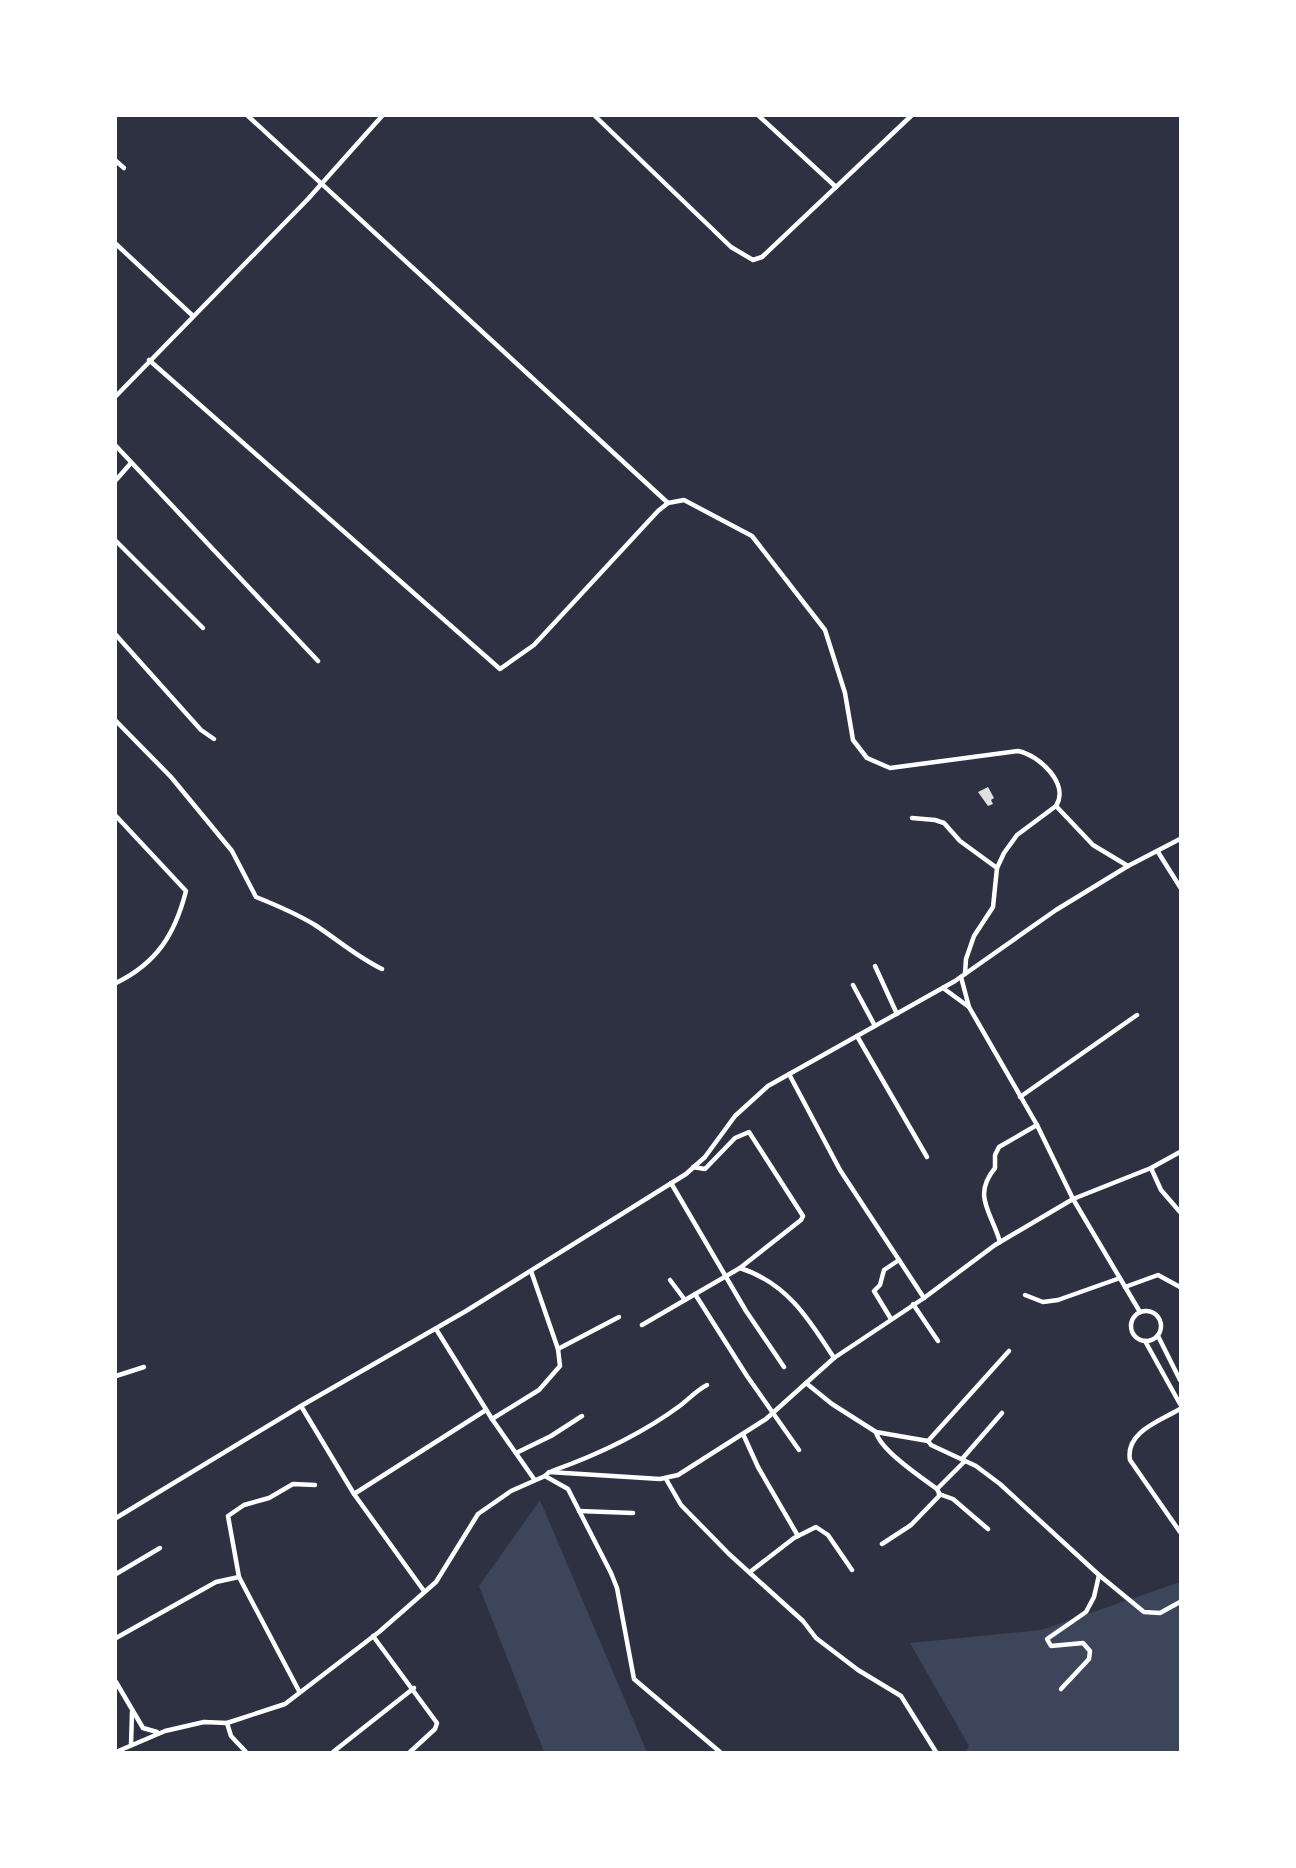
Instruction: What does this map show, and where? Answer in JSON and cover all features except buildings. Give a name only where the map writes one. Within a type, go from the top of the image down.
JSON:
[{"type":"street","points":[[248,116],[668,503]]},
{"type":"street","points":[[116,396],[322,182],[382,116]]},
{"type":"street","points":[[595,116],[731,247],[753,260],[762,257],[911,116]]},
{"type":"street","points":[[759,116],[836,187]]},
{"type":"street","points":[[116,161],[124,168]]},
{"type":"street","points":[[116,244],[193,316]]},
{"type":"street","points":[[149,360],[500,669],[534,645],[668,503],[684,500],[752,536],[825,630],[845,693],[853,740],[867,759],[890,768],[1018,751],[1035,758],[1060,787],[1060,798],[1056,806],[1017,835],[997,868],[993,907],[974,936],[963,976],[969,1007],[1037,1125],[1073,1199],[1140,1312]]},
{"type":"street","points":[[116,446],[318,661]]},
{"type":"street","points":[[116,480],[131,463]]},
{"type":"street","points":[[116,540],[204,628]]},
{"type":"street","points":[[116,635],[201,730],[214,739]]},
{"type":"street","points":[[116,721],[171,777],[232,851],[256,897],[286,909],[316,926],[357,957],[382,969]]},
{"type":"street","points":[[1056,806],[1093,845],[1128,866]]},
{"type":"street","points":[[116,816],[186,891],[178,920],[166,942],[132,975],[116,983]]},
{"type":"street","points":[[912,818],[935,820],[944,824],[960,840],[997,868]]},
{"type":"street","points":[[116,1518],[301,1406],[436,1329],[671,1183],[705,1157],[735,1116],[768,1086],[943,988],[1056,910],[1128,866],[1180,839]]},
{"type":"street","points":[[1158,852],[1180,887]]},
{"type":"street","points":[[875,966],[897,1014]]},
{"type":"street","points":[[853,986],[875,1026]]},
{"type":"street","points":[[943,988],[969,1007]]},
{"type":"street","points":[[1020,1097],[1137,1015]]},
{"type":"street","points":[[857,1036],[927,1156]]},
{"type":"street","points":[[789,1074],[840,1170],[924,1298]]},
{"type":"street","points":[[1000,1242],[982,1196],[985,1180],[995,1167],[995,1155],[999,1147],[1037,1125]]},
{"type":"street","points":[[642,1325],[740,1268],[801,1220],[803,1216],[757,1140],[749,1132],[735,1138],[705,1169],[693,1167]]},
{"type":"street","points":[[547,1474],[666,1479],[678,1475],[772,1414],[834,1358],[924,1298],[1000,1242],[1073,1199],[1151,1168],[1180,1152]]},
{"type":"street","points":[[1151,1168],[1161,1190],[1180,1212]]},
{"type":"street","points":[[671,1183],[725,1276],[784,1366]]},
{"type":"street","points":[[891,1319],[874,1292],[880,1285],[884,1270],[899,1260]]},
{"type":"street","points":[[740,1268],[772,1282],[793,1299],[834,1358]]},
{"type":"street","points":[[492,1419],[539,1390],[553,1377],[560,1366],[558,1349],[531,1271]]},
{"type":"street","points":[[1125,1287],[1158,1275],[1180,1287]]},
{"type":"street","points":[[1025,1295],[1043,1302],[1058,1300],[1120,1278]]},
{"type":"street","points":[[670,1280],[685,1300]]},
{"type":"street","points":[[695,1294],[772,1414],[799,1450]]},
{"type":"street","points":[[913,1304],[938,1341]]},
{"type":"street","points":[[1180,1380],[1158,1336],[1161,1323],[1158,1317],[1147,1311],[1140,1312],[1135,1316],[1131,1328],[1133,1335],[1145,1341],[1180,1404]]},
{"type":"street","points":[[558,1349],[619,1317]]},
{"type":"street","points":[[436,1329],[486,1410],[534,1479]]},
{"type":"street","points":[[1145,1341],[1158,1336]]},
{"type":"street","points":[[928,1441],[950,1413],[996,1368],[1008,1352]]},
{"type":"street","points":[[116,1376],[144,1367]]},
{"type":"street","points":[[806,1383],[832,1404],[876,1432],[928,1441],[931,1445],[963,1460],[1000,1484],[1099,1575],[1144,1612],[1160,1612],[1180,1602]]},
{"type":"street","points":[[116,1682],[143,1728],[153,1732],[204,1722],[227,1723],[285,1704],[298,1691],[373,1636],[436,1582],[478,1514],[504,1495],[534,1479],[593,1456],[623,1441],[681,1405],[706,1384]]},
{"type":"street","points":[[301,1406],[354,1494],[424,1591]]},
{"type":"street","points":[[1180,1409],[1134,1436],[1128,1449],[1130,1460],[1180,1532]]},
{"type":"street","points":[[354,1494],[486,1410]]},
{"type":"street","points":[[882,1544],[925,1513],[938,1499],[938,1492],[1002,1413]]},
{"type":"street","points":[[516,1453],[551,1436],[582,1416]]},
{"type":"street","points":[[876,1432],[878,1440],[886,1449],[938,1492],[953,1499],[988,1529]]},
{"type":"street","points":[[743,1434],[758,1467],[798,1536]]},
{"type":"street","points":[[547,1474],[568,1489],[617,1588],[634,1679],[720,1752]]},
{"type":"street","points":[[666,1479],[681,1505],[827,1648],[901,1696],[936,1752]]},
{"type":"street","points":[[298,1691],[238,1577],[228,1516],[244,1505],[269,1498],[293,1484],[315,1485]]},
{"type":"street","points":[[579,1511],[633,1513]]},
{"type":"street","points":[[750,1572],[798,1536],[816,1527],[821,1529],[852,1570]]},
{"type":"street","points":[[116,1574],[160,1548]]},
{"type":"street","points":[[1061,1689],[1089,1659],[1090,1651],[1083,1643],[1051,1646],[1047,1639],[1086,1612],[1094,1597],[1099,1575]]},
{"type":"street","points":[[116,1638],[216,1582],[238,1577]]},
{"type":"street","points":[[373,1636],[414,1688],[437,1723],[435,1730],[410,1752]]},
{"type":"street","points":[[333,1752],[414,1688]]},
{"type":"street","points":[[131,1745],[132,1707]]},
{"type":"street","points":[[227,1723],[231,1736],[246,1752]]},
{"type":"street","points":[[116,1752],[165,1731]]},
{"type":"shaded area","points":[[540,1500],[647,1752],[544,1752],[479,1586]]},
{"type":"shaded area","points":[[1180,1582],[1180,1752],[966,1752],[969,1746],[910,1643],[1041,1630]]}]
